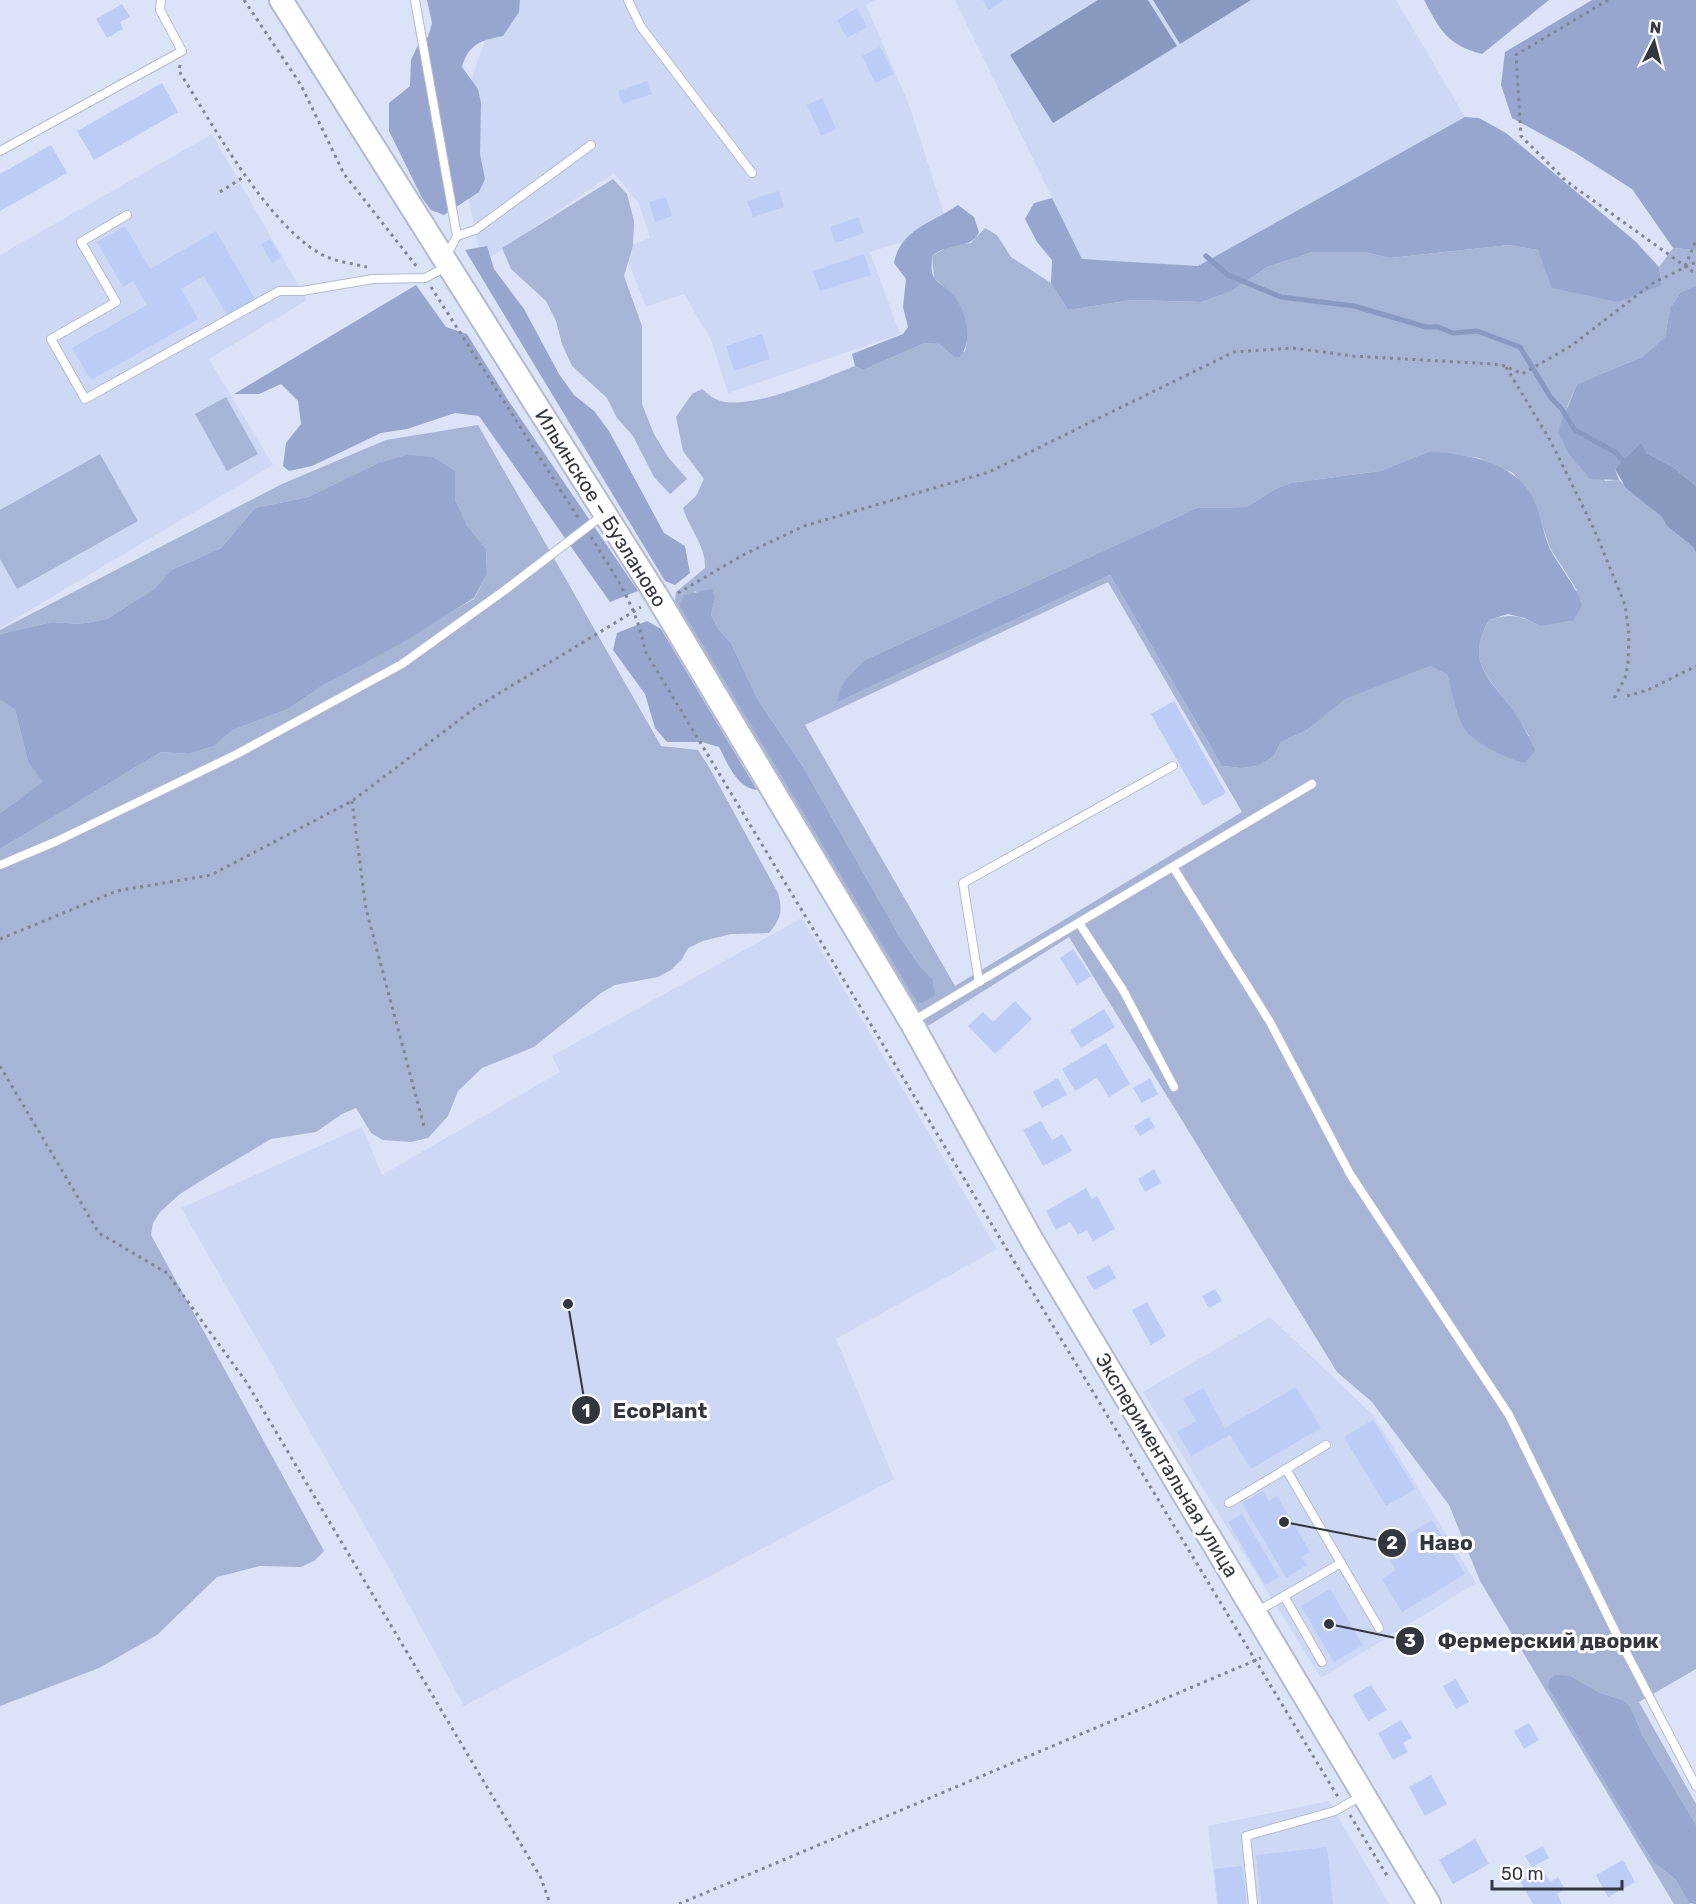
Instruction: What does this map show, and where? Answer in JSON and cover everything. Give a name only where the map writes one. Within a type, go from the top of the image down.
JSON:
[{"type":"street","name":"Ильинское – Бузланово","points":[[280,0],[660,601],[911,1022]]},
{"type":"street","name":"Экспериментальная улица","points":[[911,1022],[1033,1242],[1279,1649],[1429,1904]]},
{"type":"lane","points":[[0,151],[182,51],[160,10],[161,0]]},
{"type":"lane","points":[[127,215],[81,242],[116,302],[51,339],[85,399],[279,291],[302,291],[373,279],[425,278],[446,263],[457,236],[415,0]]},
{"type":"lane","points":[[628,0],[641,27],[752,173]]},
{"type":"lane","points":[[457,236],[475,230],[591,145]]},
{"type":"lane","points":[[0,865],[57,841],[237,754],[402,664],[505,590],[605,513]]},
{"type":"lane","points":[[979,982],[963,883],[1173,766]]},
{"type":"lane","points":[[911,1022],[1312,784]]},
{"type":"lane","points":[[1173,867],[1270,1022],[1350,1174],[1509,1415],[1615,1631],[1696,1786]]},
{"type":"lane","points":[[1079,923],[1123,990],[1174,1087]]},
{"type":"lane","points":[[1229,1503],[1326,1445]]},
{"type":"lane","points":[[1286,1469],[1379,1628]]},
{"type":"lane","points":[[1256,1612],[1341,1563]]},
{"type":"lane","points":[[1284,1596],[1322,1662]]},
{"type":"lane","points":[[1253,1904],[1246,1836],[1335,1811],[1364,1794]]},
{"type":"path","points":[[244,0],[301,85],[344,174],[420,271],[410,271]]},
{"type":"path","points":[[1608,0],[1516,55],[1521,136],[1566,181],[1696,274]]},
{"type":"path","points":[[182,51],[179,71],[245,176],[300,239],[327,257],[369,267]]},
{"type":"path","points":[[220,192],[245,176]]},
{"type":"path","points":[[1684,266],[1696,242]]},
{"type":"path","points":[[0,939],[117,891],[211,875],[352,801],[475,708],[634,610],[660,601],[743,555],[804,526],[989,472],[1234,352],[1293,348],[1353,356],[1505,366],[1522,374],[1571,346],[1653,283],[1696,262]]},
{"type":"path","points":[[425,278],[621,584],[641,625],[645,651],[909,1083],[1256,1662],[1392,1884]]},
{"type":"path","points":[[1505,366],[1550,440],[1594,531],[1625,605],[1629,634],[1628,664],[1612,702]]},
{"type":"path","points":[[1627,696],[1648,690],[1696,666]]},
{"type":"path","points":[[352,801],[366,909],[425,1130]]},
{"type":"path","points":[[0,1066],[99,1233],[167,1273],[247,1383],[541,1878],[550,1904]]},
{"type":"path","points":[[679,1904],[1256,1662],[1279,1649]]},
{"type":"shaded area","points":[[427,0],[520,0],[519,12],[503,36],[477,44],[468,53],[462,67],[478,89],[481,103],[480,154],[485,179],[479,192],[444,215],[431,210],[422,198],[389,131],[389,103],[410,86],[411,60],[417,47],[428,37],[432,23]]},
{"type":"shaded area","points":[[499,0],[875,0],[866,5],[910,107],[948,227],[870,252],[900,334],[728,393],[711,340],[684,294],[646,307],[623,248],[650,238],[639,204],[614,173],[482,263],[464,176],[465,98]]},
{"type":"shaded area","points":[[955,0],[1396,0],[1465,117],[1198,266],[1082,259]]},
{"type":"shaded area","points":[[1098,0],[1148,0],[1177,46],[1053,123],[1010,55]]},
{"type":"shaded area","points":[[1153,0],[1251,0],[1180,44]]},
{"type":"shaded area","points":[[1424,0],[1549,0],[1482,54],[1452,41],[1440,28]]},
{"type":"shaded area","points":[[1592,0],[1696,0],[1696,250],[1673,248],[1632,189],[1574,152],[1512,118],[1501,85],[1505,52]]},
{"type":"shaded area","points":[[1465,117],[1479,118],[1506,133],[1635,241],[1659,267],[1662,285],[1618,302],[1552,288],[1538,250],[1509,245],[1390,258],[1364,252],[1313,252],[1267,267],[1230,292],[1201,302],[1132,300],[1068,310],[1051,283],[1052,260],[1037,242],[1025,219],[1034,203],[1052,198],[1082,259],[1198,266]]},
{"type":"shaded area","points":[[212,134],[307,300],[209,359],[273,465],[0,628],[0,255]]},
{"type":"shaded area","points":[[613,179],[627,194],[634,221],[633,246],[624,276],[642,326],[642,404],[654,434],[668,457],[687,479],[670,494],[654,477],[633,436],[617,418],[607,398],[572,366],[562,344],[556,321],[546,301],[511,269],[502,248]]},
{"type":"shaded area","points":[[958,205],[974,217],[979,232],[976,238],[966,244],[946,248],[932,256],[932,274],[953,295],[965,317],[967,342],[960,357],[954,357],[939,344],[925,343],[863,370],[855,366],[852,354],[903,334],[908,327],[903,307],[906,279],[894,263],[897,251],[911,234]]},
{"type":"shaded area","points":[[985,228],[997,235],[1011,257],[1051,283],[1068,310],[1132,300],[1201,302],[1230,292],[1267,267],[1313,252],[1364,252],[1390,258],[1509,245],[1538,250],[1662,285],[1659,267],[1673,248],[1696,250],[1696,285],[1680,293],[1670,308],[1665,337],[1642,357],[1577,384],[1567,407],[1605,481],[1619,480],[1661,516],[1667,526],[1693,547],[1696,553],[1696,1669],[1639,1702],[1696,1804],[1696,1825],[1643,1736],[1630,1706],[1623,1700],[1600,1693],[1571,1676],[1548,1688],[1652,1861],[1676,1880],[1690,1904],[1674,1904],[1480,1581],[1449,1505],[1372,1402],[1337,1372],[1069,937],[928,1026],[674,606],[676,592],[705,568],[703,552],[683,508],[696,496],[704,479],[683,451],[676,417],[692,394],[702,389],[716,399],[731,402],[767,398],[855,366],[863,370],[925,343],[939,344],[954,357],[965,351],[967,329],[965,319],[956,301],[934,278],[932,256],[951,245],[971,243]],"holes":[[[1430,451],[1479,458],[1513,473],[1534,500],[1550,548],[1577,590],[1540,626],[1521,617],[1504,616],[1489,620],[1482,635],[1479,647],[1483,668],[1529,736],[1475,739],[1463,727],[1447,675],[1431,666],[1344,699],[1307,730],[1281,742],[1274,756],[1258,766],[1241,768],[1222,766],[1110,575],[838,702],[867,659],[1197,508],[1247,507],[1275,489],[1291,483],[1380,471]],[[1108,582],[1242,812],[955,986],[805,725]],[[694,591],[715,598],[711,615],[719,630],[731,643],[758,700],[802,765],[900,937],[920,966],[932,978],[917,1002]]]},
{"type":"shaded area","points":[[487,246],[494,269],[524,309],[559,374],[574,395],[594,411],[609,431],[664,533],[685,546],[690,573],[675,585],[665,581],[465,250]]},
{"type":"shaded area","points":[[416,285],[446,327],[467,334],[508,400],[638,591],[610,602],[479,416],[455,413],[407,429],[381,433],[312,466],[289,471],[283,466],[286,443],[301,424],[298,401],[281,384],[259,394],[234,394]]},
{"type":"shaded area","points":[[1696,285],[1696,486],[1673,467],[1646,453],[1615,469],[1619,480],[1590,479],[1569,454],[1558,431],[1577,384],[1642,357],[1665,337],[1670,308],[1680,293]]},
{"type":"shaded area","points":[[226,397],[258,454],[227,471],[195,414]]},
{"type":"shaded area","points":[[478,425],[661,746],[698,750],[709,767],[778,893],[781,909],[778,919],[769,933],[731,934],[703,941],[688,948],[682,959],[671,970],[658,977],[615,985],[601,993],[534,1047],[482,1068],[458,1091],[448,1116],[428,1138],[411,1142],[383,1140],[371,1133],[356,1108],[342,1114],[316,1132],[271,1139],[180,1194],[160,1212],[153,1223],[151,1235],[324,1551],[314,1561],[301,1567],[260,1566],[217,1577],[157,1635],[99,1668],[0,1706],[0,849],[161,752],[189,754],[214,746],[233,730],[288,709],[325,684],[474,599],[487,574],[486,549],[467,525],[455,499],[455,471],[406,455],[380,462],[308,497],[255,508],[221,548],[171,570],[154,589],[107,619],[80,624],[52,622],[0,634],[0,630],[282,484],[386,440]]},
{"type":"shaded area","points":[[1641,443],[1646,453],[1673,467],[1696,486],[1696,553],[1693,547],[1667,526],[1661,516],[1626,488],[1615,469]]},
{"type":"shaded area","points":[[1430,451],[1490,462],[1515,476],[1526,487],[1534,500],[1550,549],[1582,605],[1574,620],[1540,626],[1524,618],[1508,614],[1489,620],[1482,634],[1479,657],[1482,667],[1517,716],[1535,750],[1525,763],[1490,749],[1466,731],[1457,713],[1447,675],[1431,666],[1345,699],[1307,730],[1281,742],[1274,756],[1258,766],[1241,768],[1222,766],[1110,575],[838,702],[840,689],[867,659],[1197,508],[1247,507],[1275,489],[1291,483],[1380,471]]},
{"type":"shaded area","points":[[100,454],[138,521],[17,589],[0,559],[0,510]]},
{"type":"shaded area","points":[[406,455],[433,457],[455,471],[455,499],[467,525],[486,549],[487,574],[474,598],[400,644],[325,684],[288,709],[233,730],[214,746],[189,754],[161,752],[0,849],[0,813],[43,782],[28,762],[15,710],[0,700],[0,634],[52,622],[80,624],[107,619],[154,589],[171,570],[221,548],[255,508],[308,497],[380,462]]},
{"type":"shaded area","points":[[712,589],[715,598],[711,615],[719,630],[731,643],[758,700],[802,765],[900,937],[920,966],[932,978],[935,995],[922,1003],[917,1002],[680,606],[684,595]]},
{"type":"shaded area","points":[[647,621],[661,629],[757,790],[744,785],[739,780],[719,747],[702,742],[667,742],[655,728],[645,694],[613,650],[617,633]]},
{"type":"shaded area","points":[[0,700],[15,710],[28,762],[44,782],[0,813]]},
{"type":"shaded area","points":[[802,918],[997,1249],[836,1339],[894,1479],[464,1706],[389,1568],[181,1208],[362,1127],[382,1175],[560,1072],[552,1056]]},
{"type":"shaded area","points":[[1270,1317],[1374,1416],[1476,1583],[1321,1678],[1143,1392]]},
{"type":"shaded area","points":[[1555,1675],[1571,1676],[1600,1693],[1623,1700],[1630,1706],[1643,1736],[1696,1825],[1696,1904],[1689,1903],[1676,1880],[1652,1861],[1548,1688],[1549,1680]]},
{"type":"shaded area","points":[[1329,1801],[1389,1904],[1217,1904],[1208,1826]]},
{"type":"building","points":[[983,0],[1004,0],[989,10]]},
{"type":"building","points":[[122,4],[130,17],[120,22],[123,29],[107,38],[96,19]]},
{"type":"building","points":[[857,8],[867,27],[847,38],[837,20]]},
{"type":"building","points":[[880,47],[894,74],[875,83],[862,56]]},
{"type":"building","points":[[647,81],[652,94],[622,104],[618,91]]},
{"type":"building","points":[[162,83],[178,112],[94,160],[77,131]]},
{"type":"building","points":[[822,98],[836,129],[821,136],[807,105]]},
{"type":"building","points":[[51,145],[67,173],[0,211],[0,174]]},
{"type":"building","points":[[779,191],[784,207],[753,217],[747,201]]},
{"type":"building","points":[[666,197],[672,216],[655,222],[649,202]]},
{"type":"building","points":[[858,217],[864,233],[835,243],[830,227]]},
{"type":"building","points":[[125,226],[150,269],[216,231],[255,299],[227,315],[204,276],[181,289],[198,319],[91,380],[72,348],[147,305],[133,281],[123,287],[97,242]]},
{"type":"building","points":[[270,239],[281,257],[272,263],[261,244]]},
{"type":"building","points":[[864,254],[871,275],[820,291],[813,271]]},
{"type":"building","points":[[762,334],[770,359],[734,371],[726,346]]},
{"type":"building","points":[[1174,701],[1226,793],[1203,806],[1151,714]]},
{"type":"building","points":[[1073,949],[1091,976],[1077,985],[1060,958]]},
{"type":"building","points":[[1015,1001],[1032,1019],[995,1054],[968,1026],[983,1012],[993,1022]]},
{"type":"building","points":[[1104,1009],[1115,1027],[1081,1048],[1070,1030]]},
{"type":"building","points":[[1106,1043],[1130,1084],[1109,1097],[1097,1078],[1075,1091],[1062,1069]]},
{"type":"building","points":[[1058,1078],[1067,1095],[1042,1108],[1033,1092]]},
{"type":"building","points":[[1150,1078],[1158,1094],[1142,1103],[1133,1088]]},
{"type":"building","points":[[1149,1117],[1155,1127],[1140,1136],[1134,1126]]},
{"type":"building","points":[[1041,1121],[1052,1140],[1062,1134],[1072,1151],[1043,1166],[1023,1130]]},
{"type":"building","points":[[1154,1169],[1161,1183],[1145,1192],[1138,1179]]},
{"type":"building","points":[[1086,1188],[1092,1199],[1097,1196],[1115,1229],[1093,1241],[1087,1230],[1078,1235],[1070,1222],[1056,1230],[1046,1211]]},
{"type":"building","points":[[1109,1265],[1116,1278],[1094,1290],[1086,1277]]},
{"type":"building","points":[[1215,1289],[1222,1301],[1209,1308],[1202,1296]]},
{"type":"building","points":[[1147,1302],[1166,1336],[1151,1345],[1132,1310]]},
{"type":"building","points":[[1296,1387],[1321,1428],[1251,1469],[1230,1435],[1191,1456],[1177,1432],[1196,1421],[1183,1399],[1203,1388],[1225,1428]]},
{"type":"building","points":[[1373,1420],[1415,1489],[1386,1506],[1344,1437]]},
{"type":"building","points":[[1263,1491],[1269,1501],[1277,1496],[1310,1552],[1302,1557],[1307,1565],[1286,1578],[1242,1503]]},
{"type":"building","points":[[1242,1514],[1279,1577],[1265,1585],[1228,1522]]},
{"type":"building","points":[[1432,1520],[1465,1574],[1402,1612],[1382,1579],[1396,1570],[1383,1549]]},
{"type":"building","points":[[1330,1589],[1363,1645],[1334,1662],[1301,1606]]},
{"type":"building","points":[[1456,1679],[1469,1702],[1456,1709],[1443,1686]]},
{"type":"building","points":[[1371,1685],[1387,1710],[1368,1721],[1353,1695]]},
{"type":"building","points":[[1401,1720],[1412,1738],[1403,1743],[1408,1752],[1393,1760],[1378,1733]]},
{"type":"building","points":[[1529,1723],[1539,1740],[1524,1749],[1514,1731]]},
{"type":"building","points":[[1431,1775],[1447,1804],[1425,1816],[1409,1787]]},
{"type":"building","points":[[1475,1839],[1489,1864],[1453,1884],[1439,1860]]},
{"type":"building","points":[[1543,1846],[1549,1858],[1532,1867],[1525,1856]]},
{"type":"building","points":[[1327,1847],[1333,1904],[1261,1904],[1256,1855]]},
{"type":"building","points":[[1623,1860],[1635,1882],[1608,1897],[1596,1875]]},
{"type":"building","points":[[1242,1866],[1247,1904],[1218,1904],[1214,1869]]},
{"type":"building","points":[[1542,1869],[1550,1882],[1558,1877],[1565,1889],[1557,1894],[1562,1904],[1533,1904],[1520,1881]]},
{"type":"waterway","points":[[1206,256],[1228,275],[1281,297],[1354,306],[1426,327],[1438,327],[1453,333],[1477,331],[1520,347],[1551,398],[1561,408],[1575,430],[1615,452],[1626,464]]},
{"type":"place","name":"EcoPlant","points":[[568,1304]]},
{"type":"place","name":"Наво","points":[[1284,1522]]},
{"type":"place","name":"Фермерский дворик","points":[[1329,1624]]}]
